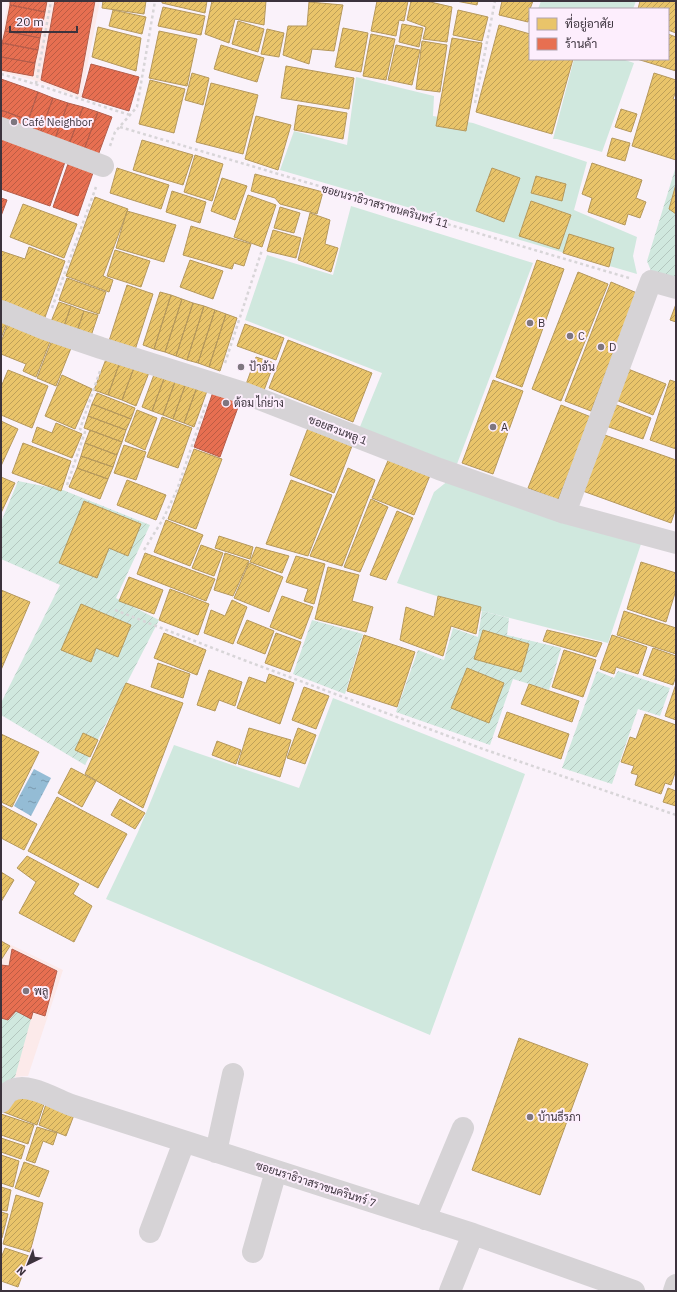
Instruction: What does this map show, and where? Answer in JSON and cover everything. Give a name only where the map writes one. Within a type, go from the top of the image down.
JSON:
[{"type":"street","points":[[1,128],[103,166]]},
{"type":"street","points":[[565,512],[651,281],[676,288]]},
{"type":"street","name":"ซอยสวนพลู 1","points":[[1,311],[45,329],[107,350],[244,393],[438,470],[565,512],[676,543]]},
{"type":"street","points":[[216,1152],[233,1074]]},
{"type":"street","name":"ซอยนราธิวาสราชนครินทร์ 7","points":[[1,1102],[9,1092],[17,1088],[28,1088],[71,1105],[473,1234],[634,1291]]},
{"type":"street","points":[[425,1219],[463,1128]]},
{"type":"street","points":[[150,1232],[184,1142]]},
{"type":"street","points":[[253,1252],[276,1171]]},
{"type":"street","points":[[450,1291],[473,1234]]},
{"type":"street","points":[[674,1291],[676,1285]]},
{"type":"path","points":[[36,84],[52,1]]},
{"type":"path","points":[[474,103],[495,1]]},
{"type":"path","points":[[1,74],[130,115]]},
{"type":"path","name":"ซอยนราธิวาสราชนครินทร์ 11","points":[[120,128],[623,276],[651,281]]},
{"type":"path","points":[[67,485],[85,432],[80,429],[107,350]]},
{"type":"path","points":[[115,610],[241,659],[475,746],[676,815]]},
{"type":"shaded area","points":[[8,1],[100,1],[81,98],[34,80],[1,72],[1,40]]},
{"type":"shaded area","points":[[1,940],[63,970],[28,1076],[15,1077],[1,1089]]},
{"type":"green space","points":[[541,1],[636,1],[633,8],[538,8]]},
{"type":"green space","points":[[574,60],[625,60],[634,63],[602,152],[553,139]]},
{"type":"green space","points":[[356,77],[434,96],[433,116],[473,123],[587,162],[574,210],[637,237],[633,256],[637,274],[280,170],[294,131],[347,145]]},
{"type":"green space","points":[[676,166],[676,279],[651,271],[647,261]]},
{"type":"green space","points":[[351,206],[533,263],[457,464],[357,434],[382,373],[245,320],[267,255],[333,275]]},
{"type":"green space","points":[[449,480],[642,541],[608,643],[482,611],[397,583],[434,492]]},
{"type":"green space","points":[[18,481],[63,490],[150,525],[116,598],[159,620],[85,765],[1,715],[1,703],[60,585],[1,559],[1,522]]},
{"type":"green space","points":[[482,611],[509,618],[507,635],[561,648],[549,690],[513,679],[490,745],[396,712],[418,650],[444,660],[453,628],[478,637]]},
{"type":"green space","points":[[312,620],[363,634],[345,694],[293,674]]},
{"type":"green space","points":[[597,671],[614,678],[618,671],[670,688],[660,716],[638,709],[612,784],[562,768]]},
{"type":"green space","points":[[333,698],[525,774],[430,1035],[106,899],[138,832],[174,745],[299,788]]},
{"type":"green space","points":[[16,1011],[31,1019],[15,1077],[3,1086],[1,1085],[1,1018],[8,1020]]},
{"type":"water","points":[[34,769],[51,778],[31,816],[14,806]]},
{"type":"building: ที่อยู่อาศัย","points":[[103,1],[146,1],[144,14],[102,8]]},
{"type":"building: ที่อยู่อาศัย","points":[[162,1],[207,1],[205,13],[162,3]]},
{"type":"building: ที่อยู่อาศัย","points":[[212,1],[266,1],[264,25],[235,19],[229,43],[205,34]]},
{"type":"building: ที่อยู่อาศัย","points":[[377,1],[408,1],[404,21],[399,20],[396,36],[371,31]]},
{"type":"building: ที่อยู่อาศัย","points":[[411,1],[426,1],[452,7],[447,42],[423,39],[426,27],[407,20]]},
{"type":"building: ที่อยู่อาศัย","points":[[456,1],[478,1],[477,5]]},
{"type":"building: ที่อยู่อาศัย","points":[[502,1],[533,1],[529,8],[528,22],[499,15]]},
{"type":"building: ที่อยู่อาศัย","points":[[640,1],[676,1],[676,33],[669,30],[669,8],[638,8]]},
{"type":"building: ที่อยู่อาศัย","points":[[309,2],[343,5],[334,51],[312,49],[309,64],[283,55],[288,26],[307,26]]},
{"type":"building: ที่อยู่อาศัย","points":[[163,7],[205,16],[201,35],[158,26]]},
{"type":"building: ที่อยู่อาศัย","points":[[113,10],[146,17],[142,34],[109,26]]},
{"type":"building: ที่อยู่อาศัย","points":[[458,10],[488,17],[482,41],[453,35]]},
{"type":"building: ที่อยู่อาศัย","points":[[238,21],[264,29],[258,52],[232,44]]},
{"type":"building: ที่อยู่อาศัย","points":[[402,24],[423,28],[419,47],[399,42]]},
{"type":"building: ที่อยู่อาศัย","points":[[499,25],[529,34],[529,60],[573,60],[552,134],[476,112]]},
{"type":"building: ที่อยู่อาศัย","points":[[98,27],[141,38],[136,71],[92,57]]},
{"type":"building: ที่อยู่อาศัย","points":[[343,28],[368,33],[361,72],[335,67]]},
{"type":"building: ที่อยู่อาศัย","points":[[267,29],[284,33],[279,57],[261,54]]},
{"type":"building: ที่อยู่อาศัย","points":[[159,31],[197,39],[187,86],[149,78]]},
{"type":"building: ที่อยู่อาศัย","points":[[371,34],[395,39],[386,80],[363,76]]},
{"type":"building: ที่อยู่อาศัย","points":[[669,34],[676,37],[676,71],[640,60],[669,60]]},
{"type":"building: ที่อยู่อาศัย","points":[[452,38],[482,43],[466,131],[436,126]]},
{"type":"building: ที่อยู่อาศัย","points":[[422,41],[447,45],[440,92],[416,89]]},
{"type":"building: ที่อยู่อาศัย","points":[[221,45],[264,58],[257,82],[214,69]]},
{"type":"building: ที่อยู่อาศัย","points":[[396,45],[420,50],[412,85],[388,80]]},
{"type":"building: ที่อยู่อาศัย","points":[[286,66],[354,78],[349,109],[281,98]]},
{"type":"building: ที่อยู่อาศัย","points":[[192,73],[209,78],[203,105],[185,100]]},
{"type":"building: ที่อยู่อาศัย","points":[[654,73],[676,80],[676,91],[673,99],[676,100],[676,160],[632,146]]},
{"type":"building: ที่อยู่อาศัย","points":[[150,80],[185,89],[174,133],[139,124]]},
{"type":"building: ที่อยู่อาศัย","points":[[211,83],[258,95],[243,154],[196,142]]},
{"type":"building: ที่อยู่อาศัย","points":[[298,105],[347,113],[343,139],[294,130]]},
{"type":"building: ที่อยู่อาศัย","points":[[621,109],[637,114],[631,132],[615,127]]},
{"type":"building: ที่อยู่อาศัย","points":[[256,116],[291,125],[278,170],[245,159]]},
{"type":"building: ที่อยู่อาศัย","points":[[612,138],[630,143],[625,161],[607,156]]},
{"type":"building: ที่อยู่อาศัย","points":[[142,140],[193,155],[183,185],[133,170]]},
{"type":"building: ที่อยู่อาศัย","points":[[195,155],[223,164],[212,201],[184,192]]},
{"type":"building: ที่อยู่อาศัย","points":[[592,163],[642,180],[636,198],[646,202],[640,218],[628,214],[625,225],[588,212],[592,198],[582,194]]},
{"type":"building: ที่อยู่อาศัย","points":[[117,168],[169,185],[161,209],[110,193]]},
{"type":"building: ที่อยู่อาศัย","points":[[492,168],[520,178],[504,222],[476,211]]},
{"type":"building: ที่อยู่อาศัย","points":[[255,174],[323,192],[317,214],[280,204],[275,198],[251,191]]},
{"type":"building: ที่อยู่อาศัย","points":[[536,176],[566,184],[562,201],[531,193]]},
{"type":"building: ที่อยู่อาศัย","points":[[222,178],[247,186],[235,220],[211,211]]},
{"type":"building: ที่อยู่อาศัย","points":[[676,184],[676,214],[669,209]]},
{"type":"building: ที่อยู่อาศัย","points":[[172,191],[206,202],[200,223],[166,212]]},
{"type":"building: ที่อยู่อาศัย","points":[[248,195],[276,205],[262,247],[234,237]]},
{"type":"building: ที่อยู่อาศัย","points":[[95,197],[128,209],[103,276],[113,280],[109,292],[66,276]]},
{"type":"building: ที่อยู่อาศัย","points":[[531,201],[571,215],[559,249],[519,236]]},
{"type":"building: ที่อยู่อาศัย","points":[[23,204],[77,224],[64,258],[10,237]]},
{"type":"building: ที่อยู่อาศัย","points":[[280,207],[300,213],[294,233],[274,228]]},
{"type":"building: ที่อยู่อาศัย","points":[[127,211],[176,225],[164,262],[116,248]]},
{"type":"building: ที่อยู่อาศัย","points":[[310,213],[330,220],[325,244],[338,248],[331,272],[298,260]]},
{"type":"building: ที่อยู่อาศัย","points":[[191,226],[251,244],[244,266],[234,263],[232,269],[183,255]]},
{"type":"building: ที่อยู่อาศัย","points":[[273,230],[301,238],[296,258],[267,251]]},
{"type":"building: ที่อยู่อาศัย","points":[[569,234],[614,248],[609,267],[563,253]]},
{"type":"building: ที่อยู่อาศัย","points":[[29,247],[65,261],[43,323],[1,307],[1,251],[25,259]]},
{"type":"building: ที่อยู่อาศัย","points":[[115,250],[150,261],[141,287],[107,276]]},
{"type":"building: ที่อยู่อาศัย","points":[[190,260],[223,271],[213,299],[180,287]]},
{"type":"building: ที่อยู่อาศัย","name":"B","points":[[537,260],[564,269],[522,387],[496,377]]},
{"type":"building: ที่อยู่อาศัย","name":"C","points":[[578,272],[608,284],[561,401],[532,389]]},
{"type":"building: ที่อยู่อาศัย","points":[[67,278],[106,292],[99,314],[59,300]]},
{"type":"building: ที่อยู่อาศัย","name":"D","points":[[611,282],[637,293],[591,411],[565,401]]},
{"type":"building: ที่อยู่อาศัย","points":[[127,285],[153,294],[135,350],[109,341]]},
{"type":"building: ที่อยู่อาศัย","points":[[160,292],[171,295],[154,349],[143,345]]},
{"type":"building: ที่อยู่อาศัย","points":[[171,295],[182,299],[165,352],[154,349]]},
{"type":"building: ที่อยู่อาศัย","points":[[182,299],[193,303],[176,356],[165,352]]},
{"type":"building: ที่อยู่อาศัย","points":[[59,302],[71,306],[63,329],[50,324]]},
{"type":"building: ที่อยู่อาศัย","points":[[193,303],[204,306],[187,360],[176,356]]},
{"type":"building: ที่อยู่อาศัย","points":[[676,304],[676,322],[670,320]]},
{"type":"building: ที่อยู่อาศัย","points":[[71,306],[84,311],[76,334],[63,329]]},
{"type":"building: ที่อยู่อาศัย","points":[[204,306],[215,310],[198,363],[187,360]]},
{"type":"building: ที่อยู่อาศัย","points":[[215,310],[226,314],[209,367],[198,363]]},
{"type":"building: ที่อยู่อาศัย","points":[[84,311],[98,315],[90,339],[76,334]]},
{"type":"building: ที่อยู่อาศัย","points":[[226,314],[237,318],[220,371],[209,367]]},
{"type":"building: ที่อยู่อาศัย","points":[[1,315],[9,318],[1,338]]},
{"type":"building: ที่อยู่อาศัย","points":[[10,318],[53,334],[36,377],[23,371],[26,364],[1,354],[1,342]]},
{"type":"building: ที่อยู่อาศัย","points":[[245,324],[284,338],[276,360],[237,346]]},
{"type":"building: ที่อยู่อาศัย","points":[[54,335],[73,343],[56,386],[37,378]]},
{"type":"building: ที่อยู่อาศัย","points":[[288,340],[372,373],[353,422],[269,388]]},
{"type":"building: ที่อยู่อาศัย","points":[[108,354],[121,359],[108,395],[94,390]]},
{"type":"building: ที่อยู่อาศัย","points":[[256,357],[274,363],[263,393],[245,387]]},
{"type":"building: ที่อยู่อาศัย","points":[[121,359],[135,365],[122,400],[108,395]]},
{"type":"building: ที่อยู่อาศัย","points":[[135,365],[150,370],[136,406],[122,400]]},
{"type":"building: ที่อยู่อาศัย","points":[[628,369],[666,384],[653,415],[616,400]]},
{"type":"building: ที่อยู่อาศัย","points":[[8,370],[48,386],[32,428],[1,415],[1,387]]},
{"type":"building: ที่อยู่อาศัย","points":[[155,372],[165,376],[152,411],[142,407]]},
{"type":"building: ที่อยู่อาศัย","points":[[62,375],[92,389],[75,429],[45,416]]},
{"type":"building: ที่อยู่อาศัย","points":[[165,376],[176,379],[163,415],[152,411]]},
{"type":"building: ที่อยู่อาศัย","points":[[176,379],[186,383],[173,419],[163,415]]},
{"type":"building: ที่อยู่อาศัย","name":"A","points":[[493,380],[523,391],[493,474],[462,463]]},
{"type":"building: ที่อยู่อาศัย","points":[[670,380],[676,382],[676,449],[650,440]]},
{"type":"building: ที่อยู่อาศัย","points":[[186,383],[197,387],[184,423],[173,419]]},
{"type":"building: ที่อยู่อาศัย","points":[[197,387],[207,391],[194,427],[184,423]]},
{"type":"building: ที่อยู่อาศัย","points":[[97,393],[135,408],[131,419],[92,404]]},
{"type":"building: ที่อยู่อาศัย","points":[[92,404],[131,419],[126,430],[88,416]]},
{"type":"building: ที่อยู่อาศัย","points":[[614,404],[651,418],[643,439],[606,426]]},
{"type":"building: ที่อยู่อาศัย","points":[[561,405],[591,417],[558,500],[528,488]]},
{"type":"building: ที่อยู่อาศัย","points":[[137,410],[157,418],[145,450],[125,441]]},
{"type":"building: ที่อยู่อาศัย","points":[[88,416],[126,430],[122,442],[84,428]]},
{"type":"building: ที่อยู่อาศัย","points":[[162,417],[192,428],[178,468],[147,457]]},
{"type":"building: ที่อยู่อาศัย","points":[[1,421],[18,429],[1,466]]},
{"type":"building: ที่อยู่อาศัย","points":[[56,423],[82,434],[72,458],[32,442],[37,427],[52,433]]},
{"type":"building: ที่อยู่อาศัย","points":[[308,428],[352,446],[334,493],[290,475]]},
{"type":"building: ที่อยู่อาศัย","points":[[90,430],[122,442],[117,455],[85,443]]},
{"type":"building: ที่อยู่อาศัย","points":[[599,433],[676,460],[676,508],[671,523],[580,490]]},
{"type":"building: ที่อยู่อาศัย","points":[[23,443],[71,461],[61,491],[12,473]]},
{"type":"building: ที่อยู่อาศัย","points":[[85,443],[117,455],[113,467],[81,456]]},
{"type":"building: ที่อยู่อาศัย","points":[[124,445],[146,452],[136,480],[114,473]]},
{"type":"building: ที่อยู่อาศัย","points":[[194,449],[222,459],[196,529],[168,519]]},
{"type":"building: ที่อยู่อาศัย","points":[[81,456],[113,467],[108,479],[77,468]]},
{"type":"building: ที่อยู่อาศัย","points":[[390,456],[431,473],[414,515],[372,498]]},
{"type":"building: ที่อยู่อาศัย","points":[[77,468],[108,479],[100,499],[69,487]]},
{"type":"building: ที่อยู่อาศัย","points":[[348,468],[375,480],[342,566],[310,556]]},
{"type":"building: ที่อยู่อาศัย","points":[[1,477],[15,483],[1,513]]},
{"type":"building: ที่อยู่อาศัย","points":[[127,480],[166,495],[156,520],[117,505]]},
{"type":"building: ที่อยู่อาศัย","points":[[291,480],[332,495],[308,556],[266,544]]},
{"type":"building: ที่อยู่อาศัย","points":[[371,499],[388,507],[360,572],[344,567]]},
{"type":"building: ที่อยู่อาศัย","points":[[84,501],[141,524],[128,556],[109,548],[97,578],[59,563]]},
{"type":"building: ที่อยู่อาศัย","points":[[397,511],[413,518],[386,580],[370,575]]},
{"type":"building: ที่อยู่อาศัย","points":[[166,520],[203,535],[190,566],[154,552]]},
{"type":"building: ที่อยู่อาศัย","points":[[219,536],[253,547],[250,559],[215,548]]},
{"type":"building: ที่อยู่อาศัย","points":[[201,545],[223,553],[214,576],[192,568]]},
{"type":"building: ที่อยู่อาศัย","points":[[256,547],[289,556],[282,573],[250,562]]},
{"type":"building: ที่อยู่อาศัย","points":[[145,553],[215,579],[206,601],[137,574]]},
{"type":"building: ที่อยู่อาศัย","points":[[225,553],[249,561],[233,596],[214,590]]},
{"type":"building: ที่อยู่อาศัย","points":[[296,556],[325,564],[314,604],[304,601],[308,589],[286,582]]},
{"type":"building: ที่อยู่อาศัย","points":[[641,562],[676,573],[676,590],[666,622],[627,609]]},
{"type":"building: ที่อยู่อาศัย","points":[[249,563],[283,577],[269,612],[234,598]]},
{"type":"building: ที่อยู่อาศัย","points":[[328,567],[359,575],[352,601],[373,607],[366,632],[315,619]]},
{"type":"building: ที่อยู่อาศัย","points":[[129,577],[163,590],[154,614],[119,601]]},
{"type":"building: ที่อยู่อาศัย","points":[[170,589],[209,604],[198,635],[159,620]]},
{"type":"building: ที่อยู่อาศัย","points":[[1,590],[30,602],[1,670]]},
{"type":"building: ที่อยู่อาศัย","points":[[282,596],[313,607],[301,639],[270,627]]},
{"type":"building: ที่อยู่อาศัย","points":[[438,596],[481,607],[476,634],[451,626],[443,656],[400,640],[406,607],[434,617]]},
{"type":"building: ที่อยู่อาศัย","points":[[232,600],[247,607],[233,644],[204,633],[211,610],[225,616]]},
{"type":"building: ที่อยู่อาศัย","points":[[81,604],[131,625],[118,657],[96,648],[91,662],[61,650]]},
{"type":"building: ที่อยู่อาศัย","points":[[624,611],[676,628],[676,654],[617,635]]},
{"type":"building: ที่อยู่อาศัย","points":[[247,620],[274,631],[265,654],[237,643]]},
{"type":"building: ที่อยู่อาศัย","points":[[483,630],[529,644],[521,672],[474,659]]},
{"type":"building: ที่อยู่อาศัย","points":[[547,630],[602,643],[596,657],[543,641]]},
{"type":"building: ที่อยู่อาศัย","points":[[164,633],[206,650],[197,675],[154,658]]},
{"type":"building: ที่อยู่อาศัย","points":[[276,633],[301,642],[290,672],[265,663]]},
{"type":"building: ที่อยู่อาศัย","points":[[364,635],[415,652],[397,707],[347,691]]},
{"type":"building: ที่อยู่อาศัย","points":[[612,635],[647,647],[638,674],[616,667],[614,674],[600,669]]},
{"type":"building: ที่อยู่อาศัย","points":[[653,648],[676,656],[676,676],[673,685],[643,675]]},
{"type":"building: ที่อยู่อาศัย","points":[[564,650],[596,660],[583,697],[552,687]]},
{"type":"building: ที่อยู่อาศัย","points":[[158,663],[190,674],[183,698],[151,687]]},
{"type":"building: ที่อยู่อาศัย","points":[[467,668],[504,683],[489,723],[451,708]]},
{"type":"building: ที่อยู่อาศัย","points":[[209,670],[242,682],[235,706],[219,700],[215,711],[197,705]]},
{"type":"building: ที่อยู่อาศัย","points":[[269,674],[294,683],[280,724],[237,708],[249,677],[266,683]]},
{"type":"building: ที่อยู่อาศัย","points":[[126,683],[183,703],[143,808],[85,774]]},
{"type":"building: ที่อยู่อาศัย","points":[[529,684],[579,701],[572,722],[521,704]]},
{"type":"building: ที่อยู่อาศัย","points":[[676,684],[676,720],[665,716]]},
{"type":"building: ที่อยู่อาศัย","points":[[304,687],[329,696],[316,729],[292,720]]},
{"type":"building: ที่อยู่อาศัย","points":[[507,712],[569,734],[561,759],[498,737]]},
{"type":"building: ที่อยู่อาศัย","points":[[645,714],[676,725],[676,770],[671,785],[665,783],[661,794],[635,785],[638,775],[631,773],[634,766],[621,762],[630,737],[636,739]]},
{"type":"building: ที่อยู่อาศัย","points":[[249,728],[291,740],[280,777],[238,764]]},
{"type":"building: ที่อยู่อาศัย","points":[[298,728],[316,735],[305,764],[287,758]]},
{"type":"building: ที่อยู่อาศัย","points":[[83,733],[98,740],[90,757],[75,750]]},
{"type":"building: ที่อยู่อาศัย","points":[[1,734],[39,752],[12,807],[1,802]]},
{"type":"building: ที่อยู่อาศัย","points":[[217,741],[241,750],[236,764],[212,755]]},
{"type":"building: ที่อยู่อาศัย","points":[[71,768],[96,781],[82,807],[58,793]]},
{"type":"building: ที่อยู่อาศัย","points":[[668,788],[676,791],[676,806],[663,802]]},
{"type":"building: ที่อยู่อาศัย","points":[[57,797],[127,834],[98,888],[28,851]]},
{"type":"building: ที่อยู่อาศัย","points":[[120,799],[145,813],[135,829],[111,815]]},
{"type":"building: ที่อยู่อาศัย","points":[[1,805],[37,824],[24,850],[1,838]]},
{"type":"building: ที่อยู่อาศัย","points":[[27,856],[79,884],[73,894],[92,906],[74,942],[19,913],[36,882],[17,868]]},
{"type":"building: ที่อยู่อาศัย","points":[[1,872],[14,880],[1,902]]},
{"type":"building: ที่อยู่อาศัย","points":[[1,941],[10,946],[1,960]]},
{"type":"building: ที่อยู่อาศัย","name":"บ้านธีรภา","points":[[519,1038],[588,1064],[540,1195],[472,1170]]},
{"type":"building: ที่อยู่อาศัย","points":[[24,1093],[45,1101],[37,1125],[1,1111]]},
{"type":"building: ที่อยู่อาศัย","points":[[46,1104],[74,1115],[66,1136],[39,1125]]},
{"type":"building: ที่อยู่อาศัย","points":[[1,1114],[34,1125],[28,1144],[1,1135]]},
{"type":"building: ที่อยู่อาศัย","points":[[37,1127],[57,1133],[53,1145],[43,1141],[35,1163],[26,1160]]},
{"type":"building: ที่อยู่อาศัย","points":[[1,1138],[25,1146],[21,1159],[1,1152]]},
{"type":"building: ที่อยู่อาศัย","points":[[1,1155],[19,1161],[13,1187],[1,1183]]},
{"type":"building: ที่อยู่อาศัย","points":[[24,1162],[49,1171],[39,1197],[15,1188]]},
{"type":"building: ที่อยู่อาศัย","points":[[1,1187],[11,1190],[7,1211],[1,1210]]},
{"type":"building: ที่อยู่อาศัย","points":[[16,1195],[43,1203],[30,1252],[3,1244]]},
{"type":"building: ที่อยู่อาศัย","points":[[1,1212],[8,1214],[2,1238],[1,1238]]},
{"type":"building: ที่อยู่อาศัย","points":[[5,1248],[29,1256],[18,1287],[1,1281],[1,1258]]},
{"type":"building: ร้านค้า","points":[[10,1],[47,1],[45,12],[10,5]]},
{"type":"building: ร้านค้า","points":[[55,1],[95,1],[78,94],[41,80]]},
{"type":"building: ร้านค้า","points":[[10,5],[45,12],[40,38],[5,31]]},
{"type":"building: ร้านค้า","points":[[5,31],[40,38],[38,50],[2,43]]},
{"type":"building: ร้านค้า","points":[[2,43],[38,50],[35,63],[1,57]]},
{"type":"building: ร้านค้า","points":[[1,57],[35,63],[33,76],[1,70]]},
{"type":"building: ร้านค้า","points":[[91,64],[139,77],[129,111],[82,97]]},
{"type":"building: ร้านค้า","points":[[1,79],[38,92],[28,120],[1,110]]},
{"type":"building: ร้านค้า","points":[[38,92],[53,98],[38,139],[24,134]]},
{"type":"building: ร้านค้า","points":[[53,98],[68,103],[53,144],[38,139]]},
{"type":"building: ร้านค้า","points":[[68,103],[83,107],[67,150],[53,144]]},
{"type":"building: ร้านค้า","points":[[83,107],[98,112],[82,155],[67,150]]},
{"type":"building: ร้านค้า","name":"Café Neighbor","points":[[1,110],[28,120],[23,133],[1,125]]},
{"type":"building: ร้านค้า","points":[[98,112],[112,117],[96,161],[82,155]]},
{"type":"building: ร้านค้า","points":[[1,136],[66,159],[50,206],[1,189]]},
{"type":"building: ร้านค้า","points":[[70,158],[95,167],[78,216],[53,207]]},
{"type":"building: ร้านค้า","points":[[1,198],[7,200],[1,216]]},
{"type":"building: ร้านค้า","points":[[214,389],[241,399],[220,457],[194,447]]},
{"type":"building: ร้านค้า","name":"พลู","points":[[12,949],[57,971],[45,1016],[33,1012],[31,1019],[16,1011],[8,1020],[1,1018],[1,965],[9,966]]},
{"type":"place","name":"Café Neighbor","points":[[14,122]]},
{"type":"place","name":"B","points":[[530,323]]},
{"type":"place","name":"C","points":[[570,336]]},
{"type":"place","name":"D","points":[[601,347]]},
{"type":"place","name":"ป้าอ้น","points":[[241,367]]},
{"type":"place","name":"ต้อม ไก่ย่าง","points":[[226,403]]},
{"type":"place","name":"A","points":[[493,427]]},
{"type":"place","name":"พลู","points":[[26,991]]},
{"type":"place","name":"บ้านธีรภา","points":[[530,1117]]}]
